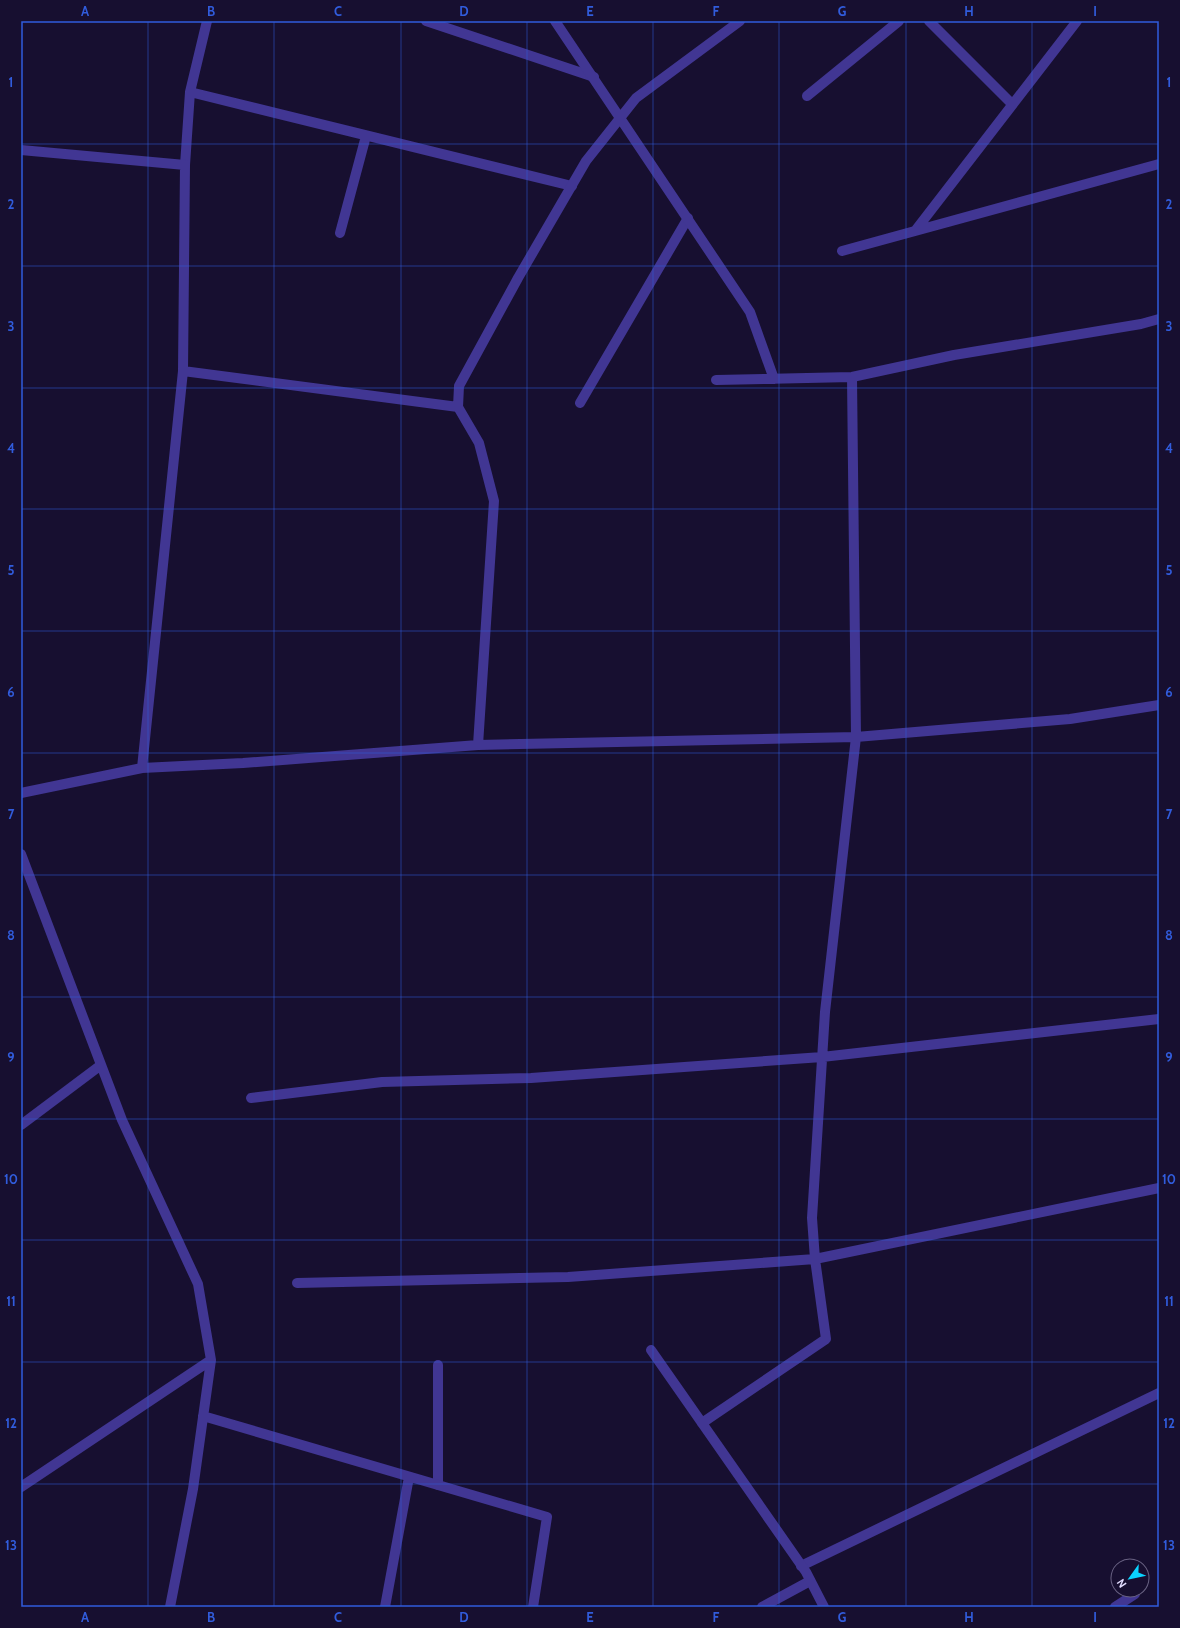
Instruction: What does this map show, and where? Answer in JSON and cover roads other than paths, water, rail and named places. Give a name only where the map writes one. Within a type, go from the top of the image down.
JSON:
[{"type":"street","points":[[142,768],[183,371],[186,165],[190,92],[207,21]]},
{"type":"street","points":[[426,21],[594,77]]},
{"type":"street","points":[[555,21],[621,117],[750,312],[774,379]]},
{"type":"street","points":[[478,745],[494,501],[479,443],[458,407],[459,386],[518,278],[586,161],[636,98],[740,21]]},
{"type":"street","points":[[807,96],[900,21]]},
{"type":"street","points":[[929,21],[1012,104]]},
{"type":"street","points":[[915,231],[1077,21]]},
{"type":"street","points":[[190,92],[572,186]]},
{"type":"street","points":[[340,232],[366,136]]},
{"type":"street","points":[[21,150],[186,165]]},
{"type":"street","points":[[842,250],[1159,164]]},
{"type":"street","points":[[580,403],[688,218]]},
{"type":"street","points":[[716,380],[852,377],[954,355],[1142,324],[1159,319]]},
{"type":"street","points":[[183,371],[458,407]]},
{"type":"street","points":[[702,1424],[826,1339],[815,1258],[812,1218],[825,1012],[856,737],[852,377]]},
{"type":"street","points":[[21,793],[142,768],[244,763],[478,745],[856,737],[1070,719],[1159,705]]},
{"type":"street","points":[[21,854],[122,1120],[198,1284],[211,1360],[192,1489],[170,1607]]},
{"type":"street","points":[[251,1098],[382,1082],[531,1078],[822,1057],[1159,1019]]},
{"type":"street","points":[[21,1125],[101,1065]]},
{"type":"street","points":[[297,1283],[568,1277],[815,1258],[1159,1188]]},
{"type":"street","points":[[650,1350],[801,1566],[824,1607]]},
{"type":"street","points":[[21,1487],[211,1360]]},
{"type":"street","points":[[438,1366],[438,1485]]},
{"type":"street","points":[[801,1566],[1159,1393]]},
{"type":"street","points":[[203,1416],[547,1517],[532,1607]]},
{"type":"street","points":[[385,1607],[409,1477]]},
{"type":"street","points":[[762,1607],[810,1581]]},
{"type":"street","points":[[1115,1607],[1129,1598]]}]
